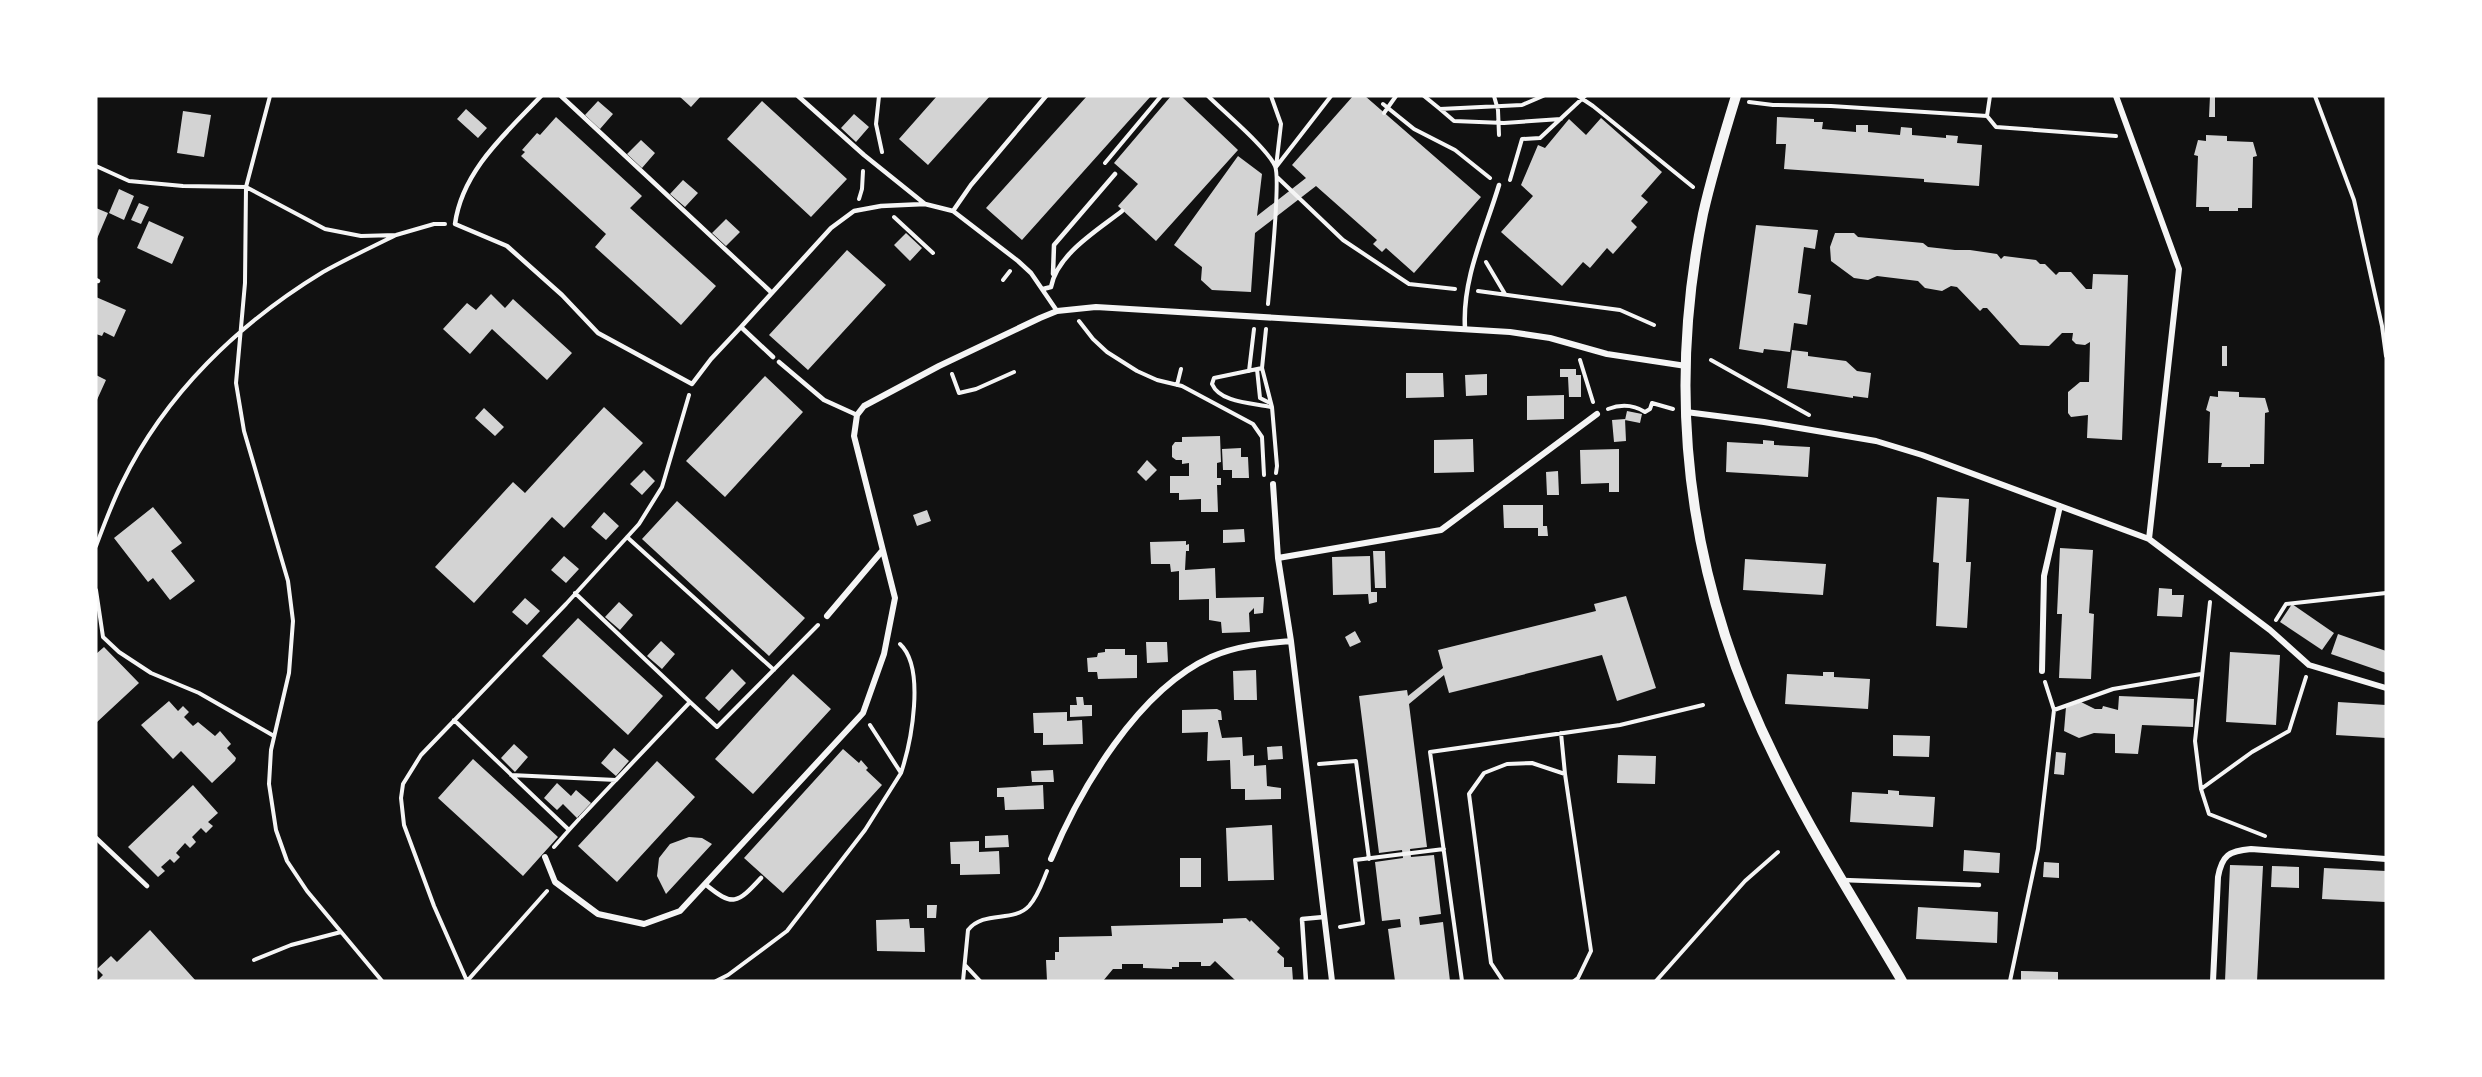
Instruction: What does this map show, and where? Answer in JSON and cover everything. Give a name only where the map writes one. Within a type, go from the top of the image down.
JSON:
[{"type":"street","points":[[1736,96],[1703,215],[1694,272],[1686,366],[1685,412],[1690,485],[1697,523],[1726,640],[1747,696],[1780,770],[1902,981]]},
{"type":"street","points":[[2116,96],[2179,269],[2149,539]]},
{"type":"street","points":[[545,857],[555,882],[598,914],[644,924],[680,910],[705,884],[863,713],[884,654],[895,598],[854,436],[857,415],[864,406],[947,362],[1057,311],[1096,307],[1465,328],[1530,334],[1607,354],[1686,366]]},
{"type":"street","points":[[1685,412],[1764,422],[1876,441],[1923,455],[2149,539],[2270,630],[2309,665],[2386,688]]},
{"type":"street","points":[[1278,558],[1441,530],[1597,414]]},
{"type":"street","points":[[1273,484],[1278,558],[1292,641],[1332,981]]},
{"type":"street","points":[[2042,671],[2044,576],[2060,506]]},
{"type":"street","points":[[827,616],[882,551]]},
{"type":"street","points":[[1051,860],[1066,823],[1095,772],[1142,712],[1168,685],[1198,663],[1224,652],[1265,643],[1292,641]]},
{"type":"street","points":[[2214,981],[2217,877],[2220,865],[2227,856],[2236,850],[2386,859]]},
{"type":"lane","points":[[541,96],[501,138],[468,182],[460,196],[455,224],[507,246],[562,295],[598,333],[692,384],[711,359],[831,228],[854,211],[881,206],[925,204],[953,211],[1018,261],[1043,289],[1057,311]]},
{"type":"lane","points":[[561,96],[772,292]]},
{"type":"lane","points":[[798,96],[864,155],[925,204]]},
{"type":"lane","points":[[953,211],[971,185],[1046,96]]},
{"type":"lane","points":[[1043,289],[1051,287],[1054,244],[1115,174]]},
{"type":"lane","points":[[1465,328],[1464,314],[1470,269],[1499,185]]},
{"type":"lane","points":[[1053,274],[1076,248],[1122,211]]},
{"type":"lane","points":[[741,327],[773,357]]},
{"type":"lane","points":[[779,362],[824,400],[857,415]]},
{"type":"lane","points":[[96,838],[147,886]]},
{"type":"lane","points":[[705,884],[723,899],[731,901],[738,900],[761,878]]},
{"type":"lane","points":[[1843,880],[1980,885]]},
{"type":"lane","points":[[1306,981],[1302,919],[1324,917]]},
{"type":"path","points":[[270,96],[246,187],[245,283],[236,383],[244,431],[288,582],[294,621],[289,673],[271,750],[269,784],[276,830],[287,861],[307,891],[382,981]]},
{"type":"path","points":[[879,96],[876,124],[880,148],[893,177]]},
{"type":"path","points":[[1112,156],[1161,96]]},
{"type":"path","points":[[1208,96],[1266,153],[1276,167]]},
{"type":"path","points":[[1271,96],[1281,124],[1276,167],[1273,238]]},
{"type":"path","points":[[1276,167],[1331,96]]},
{"type":"path","points":[[1384,113],[1396,96]]},
{"type":"path","points":[[1424,96],[1454,121],[1498,122],[1562,119]]},
{"type":"path","points":[[1494,96],[1499,135]]},
{"type":"path","points":[[1440,109],[1522,105],[1543,96]]},
{"type":"path","points":[[1990,96],[1988,116],[1996,127],[2132,137]]},
{"type":"path","points":[[2315,96],[2354,200],[2382,326],[2386,356]]},
{"type":"path","points":[[1383,104],[1414,129],[1455,150],[1507,191],[1522,139],[1540,138],[1582,97],[1693,187]]},
{"type":"path","points":[[1749,102],[1988,116]]},
{"type":"path","points":[[96,166],[129,181],[183,186],[246,187],[325,229],[361,236],[396,235]]},
{"type":"path","points":[[1276,176],[1343,240],[1409,284],[1620,310],[1654,324]]},
{"type":"path","points":[[881,206],[933,253]]},
{"type":"path","points":[[96,546],[122,483],[148,436],[205,363],[240,333],[323,273],[396,235],[434,224],[455,224]]},
{"type":"path","points":[[1488,251],[1486,261],[1505,295]]},
{"type":"path","points":[[1072,309],[1093,339],[1107,352],[1157,381],[1178,385],[1253,424],[1262,436],[1265,479],[1273,484],[1277,466],[1270,405],[1262,368],[1214,378],[1212,384],[1214,389],[1227,398],[1270,405]]},
{"type":"path","points":[[1250,370],[1254,327]]},
{"type":"path","points":[[1580,360],[1597,414],[1612,407],[1628,406],[1645,412],[1650,409],[1652,403],[1685,412]]},
{"type":"path","points":[[1711,360],[1812,417]]},
{"type":"path","points":[[947,362],[959,393],[976,389],[1014,372]]},
{"type":"path","points":[[1178,385],[1181,369]]},
{"type":"path","points":[[1257,369],[1260,398],[1270,405]]},
{"type":"path","points":[[555,882],[467,981],[434,906],[404,825],[401,798],[406,775],[421,755],[639,524],[662,488],[692,384]]},
{"type":"path","points":[[627,537],[774,670]]},
{"type":"path","points":[[2212,586],[2195,741],[2201,789],[2209,814],[2266,836],[2274,851]]},
{"type":"path","points":[[96,590],[103,637],[119,652],[145,670],[199,693],[274,736]]},
{"type":"path","points":[[575,593],[717,727],[827,616]]},
{"type":"path","points":[[2270,630],[2286,604],[2386,593]]},
{"type":"path","points":[[716,981],[728,975],[787,931],[865,830],[901,773],[910,746],[914,683],[910,660],[904,647],[888,634]]},
{"type":"path","points":[[2201,789],[2252,752],[2289,731],[2309,665]]},
{"type":"path","points":[[2010,981],[2038,849],[2054,710],[2042,671]]},
{"type":"path","points":[[2054,710],[2113,689],[2201,674]]},
{"type":"path","points":[[561,838],[690,702]]},
{"type":"path","points":[[1462,981],[1430,752],[1620,725],[1703,705]]},
{"type":"path","points":[[863,713],[901,773]]},
{"type":"path","points":[[454,720],[569,830]]},
{"type":"path","points":[[1562,733],[1565,774],[1591,951],[1578,978],[1574,981]]},
{"type":"path","points":[[1306,765],[1356,761],[1369,859]]},
{"type":"path","points":[[1503,981],[1491,963],[1469,794],[1485,773],[1507,764],[1532,763],[1565,774]]},
{"type":"path","points":[[511,775],[616,780]]},
{"type":"path","points":[[1340,927],[1363,923],[1355,860],[1444,849]]},
{"type":"path","points":[[1656,981],[1745,881],[1778,852]]},
{"type":"path","points":[[963,981],[966,937],[972,925],[980,920],[1025,910],[1037,894],[1051,860]]},
{"type":"path","points":[[254,960],[291,945],[342,932]]},
{"type":"path","points":[[965,964],[980,981]]},
{"type":"building","points":[[679,96],[701,96],[691,107]]},
{"type":"building","points":[[937,96],[990,96],[928,165],[899,139]]},
{"type":"building","points":[[1087,96],[1151,96],[1022,240],[986,208]]},
{"type":"building","points":[[1171,96],[1181,96],[1238,150],[1156,241],[1118,206],[1138,184],[1114,163]]},
{"type":"building","points":[[1353,96],[1365,96],[1481,197],[1414,273],[1386,248],[1382,252],[1373,244],[1377,240],[1316,186],[1255,233],[1251,292],[1212,290],[1201,280],[1202,267],[1174,245],[1238,156],[1262,174],[1257,216],[1306,178],[1292,165]]},
{"type":"building","points":[[2210,96],[2215,97],[2215,117],[2209,117]]},
{"type":"building","points":[[598,101],[613,114],[600,129],[585,115]]},
{"type":"building","points":[[762,101],[847,179],[811,217],[727,139]]},
{"type":"building","points":[[466,109],[487,128],[478,138],[457,119]]},
{"type":"building","points":[[183,111],[211,115],[204,157],[177,153]]},
{"type":"building","points":[[854,114],[869,127],[856,142],[841,128]]},
{"type":"building","points":[[556,117],[642,196],[630,208],[716,286],[681,325],[595,247],[606,234],[521,156],[525,152],[522,150],[537,133],[540,135]]},
{"type":"building","points":[[1777,117],[1814,119],[1814,122],[1823,122],[1822,129],[1856,132],[1856,125],[1868,125],[1868,132],[1900,135],[1901,127],[1912,128],[1912,135],[1946,138],[1946,135],[1958,136],[1957,143],[1982,145],[1979,186],[1924,182],[1924,179],[1784,169],[1786,144],[1776,144]]},
{"type":"building","points":[[1601,118],[1662,172],[1641,196],[1648,202],[1631,221],[1637,227],[1613,254],[1607,248],[1590,268],[1583,262],[1562,286],[1501,232],[1533,196],[1521,185],[1538,145],[1545,148],[1569,119],[1586,135]]},
{"type":"building","points":[[2206,135],[2227,136],[2227,141],[2253,142],[2257,156],[2253,157],[2252,208],[2238,208],[2238,211],[2209,211],[2209,207],[2196,207],[2198,156],[2194,155],[2198,140],[2206,141]]},
{"type":"building","points":[[641,140],[655,153],[642,168],[627,154]]},
{"type":"building","points":[[683,180],[698,193],[685,207],[670,194]]},
{"type":"building","points":[[119,189],[134,196],[124,220],[109,213]]},
{"type":"building","points":[[139,203],[149,207],[141,224],[131,220]]},
{"type":"building","points":[[96,208],[108,213],[96,241]]},
{"type":"building","points":[[726,219],[740,232],[726,246],[712,233]]},
{"type":"building","points":[[149,221],[184,237],[172,264],[137,248]]},
{"type":"building","points":[[1756,225],[1818,230],[1815,249],[1804,247],[1798,293],[1811,295],[1807,325],[1794,323],[1790,352],[1764,349],[1763,353],[1739,349]]},
{"type":"building","points":[[906,233],[922,248],[910,261],[894,245]]},
{"type":"building","points":[[1835,233],[1854,233],[1858,237],[1923,243],[1928,247],[1997,254],[2001,259],[2004,256],[2036,260],[2040,264],[2045,264],[2056,275],[2059,272],[2071,272],[2086,289],[2092,289],[2093,274],[2128,275],[2122,440],[2087,438],[2088,415],[2071,417],[2068,413],[2068,392],[2080,382],[2089,382],[2090,342],[2085,345],[2076,344],[2072,340],[2073,333],[2062,333],[2049,346],[2020,345],[1987,308],[1980,311],[1957,287],[1951,286],[1942,291],[1925,288],[1918,281],[1877,276],[1868,280],[1854,278],[1831,261],[1830,247]]},
{"type":"building","points":[[847,250],[886,285],[808,370],[769,335]]},
{"type":"building","points":[[491,294],[505,308],[513,299],[572,353],[547,380],[492,329],[470,354],[443,329],[467,303],[476,310]]},
{"type":"building","points":[[96,297],[126,310],[114,337],[104,332],[102,336],[96,334]]},
{"type":"building","points":[[2222,346],[2227,346],[2227,366],[2222,366]]},
{"type":"building","points":[[1792,350],[1808,352],[1808,356],[1846,361],[1857,371],[1871,373],[1868,398],[1853,396],[1853,398],[1787,388]]},
{"type":"building","points":[[1560,369],[1576,369],[1576,375],[1581,375],[1581,397],[1569,397],[1568,377],[1560,377]]},
{"type":"building","points":[[1406,373],[1443,373],[1444,397],[1406,398]]},
{"type":"building","points":[[1487,374],[1487,395],[1466,396],[1465,375]]},
{"type":"building","points":[[96,375],[106,380],[96,402]]},
{"type":"building","points":[[765,376],[803,412],[725,497],[686,461]]},
{"type":"building","points":[[2218,391],[2239,392],[2239,397],[2265,398],[2269,412],[2265,413],[2264,464],[2250,464],[2250,467],[2221,467],[2222,463],[2208,463],[2210,412],[2206,410],[2210,396],[2218,397]]},
{"type":"building","points":[[1564,395],[1564,419],[1527,420],[1527,396]]},
{"type":"building","points":[[604,407],[643,443],[564,528],[552,517],[474,603],[435,567],[513,482],[525,493]]},
{"type":"building","points":[[484,408],[504,427],[495,436],[475,418]]},
{"type":"building","points":[[1627,411],[1642,414],[1640,423],[1625,420]]},
{"type":"building","points":[[1625,419],[1626,441],[1614,442],[1612,420]]},
{"type":"building","points":[[1220,436],[1221,462],[1217,463],[1217,478],[1221,478],[1221,485],[1217,485],[1218,512],[1201,512],[1201,499],[1179,500],[1179,493],[1170,493],[1170,476],[1189,476],[1189,463],[1182,464],[1182,460],[1172,457],[1172,446],[1175,442],[1182,442],[1182,437]]},
{"type":"building","points":[[1473,439],[1474,472],[1434,473],[1434,440]]},
{"type":"building","points":[[1763,440],[1774,441],[1774,445],[1810,447],[1808,477],[1726,472],[1727,442],[1763,444]]},
{"type":"building","points":[[1241,448],[1241,457],[1248,457],[1249,478],[1232,478],[1232,470],[1223,470],[1222,449]]},
{"type":"building","points":[[1619,449],[1619,492],[1609,492],[1609,483],[1581,484],[1580,450]]},
{"type":"building","points":[[1147,460],[1157,470],[1146,481],[1137,472]]},
{"type":"building","points":[[644,470],[655,481],[642,495],[630,484]]},
{"type":"building","points":[[1558,471],[1559,495],[1547,495],[1546,472]]},
{"type":"building","points":[[1937,497],[1969,499],[1966,562],[1971,562],[1967,628],[1936,626],[1939,563],[1933,562]]},
{"type":"building","points":[[677,501],[805,618],[769,656],[642,539]]},
{"type":"building","points":[[1503,505],[1543,505],[1543,526],[1547,526],[1548,536],[1538,536],[1538,528],[1504,528]]},
{"type":"building","points":[[153,507],[182,543],[171,551],[195,581],[170,600],[153,578],[148,582],[114,538]]},
{"type":"building","points":[[927,510],[931,521],[917,526],[913,515]]},
{"type":"building","points":[[604,512],[619,526],[606,540],[591,527]]},
{"type":"building","points":[[1244,529],[1245,542],[1223,543],[1223,530]]},
{"type":"building","points":[[1186,541],[1186,545],[1189,544],[1189,551],[1186,551],[1185,570],[1215,568],[1216,598],[1264,597],[1263,613],[1254,614],[1254,608],[1249,613],[1250,632],[1222,633],[1221,622],[1209,620],[1209,599],[1179,600],[1179,571],[1171,572],[1170,564],[1151,564],[1150,542]]},
{"type":"building","points":[[2060,548],[2093,550],[2089,613],[2094,614],[2091,679],[2059,678],[2062,614],[2057,614]]},
{"type":"building","points":[[1373,551],[1385,551],[1386,588],[1375,588]]},
{"type":"building","points":[[564,556],[579,569],[566,583],[551,570]]},
{"type":"building","points":[[1370,556],[1371,592],[1377,592],[1377,602],[1369,604],[1368,594],[1333,595],[1332,557]]},
{"type":"building","points":[[1745,559],[1826,564],[1823,595],[1743,590]]},
{"type":"building","points":[[2159,588],[2172,589],[2172,595],[2184,595],[2182,617],[2157,616]]},
{"type":"building","points":[[1626,596],[1656,688],[1617,701],[1602,655],[1449,693],[1444,675],[1409,704],[1427,847],[1410,849],[1411,857],[1434,855],[1441,914],[1419,917],[1420,925],[1443,922],[1450,981],[1395,981],[1388,929],[1401,927],[1400,919],[1382,921],[1375,862],[1403,858],[1402,850],[1379,853],[1359,696],[1407,690],[1408,696],[1443,668],[1438,650],[1596,611],[1594,604]]},
{"type":"building","points":[[525,598],[540,611],[527,625],[512,612]]},
{"type":"building","points":[[619,602],[633,615],[620,630],[605,617]]},
{"type":"building","points":[[2292,604],[2334,633],[2322,650],[2280,622]]},
{"type":"building","points":[[578,618],[663,696],[628,735],[542,656]]},
{"type":"building","points":[[1355,631],[1361,642],[1350,647],[1345,637]]},
{"type":"building","points":[[2338,634],[2386,651],[2386,673],[2331,654]]},
{"type":"building","points":[[661,641],[675,654],[662,669],[647,656]]},
{"type":"building","points":[[1146,642],[1167,642],[1168,662],[1147,663]]},
{"type":"building","points":[[104,647],[139,683],[96,723],[96,654]]},
{"type":"building","points":[[1105,649],[1125,649],[1125,655],[1137,655],[1137,678],[1098,679],[1097,672],[1088,672],[1087,658],[1097,657],[1098,653],[1105,652]]},
{"type":"building","points":[[2230,652],[2280,655],[2276,725],[2226,722]]},
{"type":"building","points":[[732,669],[746,683],[719,711],[705,698]]},
{"type":"building","points":[[1256,670],[1257,700],[1234,700],[1233,671]]},
{"type":"building","points":[[1823,672],[1834,672],[1834,677],[1870,679],[1868,709],[1785,704],[1787,674],[1823,676]]},
{"type":"building","points":[[793,674],[831,709],[753,794],[715,759]]},
{"type":"building","points":[[2119,696],[2194,699],[2193,727],[2142,725],[2138,754],[2115,753],[2115,734],[2094,733],[2079,738],[2064,731],[2066,707],[2081,702],[2095,709],[2102,709],[2103,706],[2118,710]]},
{"type":"building","points":[[1076,697],[1083,697],[1084,705],[1092,705],[1092,716],[1070,717],[1070,705],[1077,705]]},
{"type":"building","points":[[169,701],[178,711],[183,706],[189,712],[184,717],[193,726],[198,722],[215,736],[220,731],[231,744],[227,748],[236,758],[235,761],[212,783],[181,751],[173,759],[141,725]]},
{"type":"building","points":[[2338,702],[2386,705],[2386,738],[2336,735]]},
{"type":"building","points":[[1217,709],[1221,711],[1222,720],[1218,720],[1222,738],[1242,737],[1243,756],[1254,755],[1254,766],[1266,765],[1267,786],[1281,788],[1281,799],[1245,800],[1245,789],[1231,789],[1230,760],[1207,761],[1208,732],[1182,733],[1182,710]]},
{"type":"building","points":[[1067,712],[1067,721],[1082,720],[1083,744],[1043,745],[1043,733],[1034,733],[1033,713]]},
{"type":"building","points":[[1893,735],[1930,736],[1929,757],[1893,756]]},
{"type":"building","points":[[514,744],[528,757],[515,772],[501,758]]},
{"type":"building","points":[[1282,746],[1283,759],[1268,760],[1267,747]]},
{"type":"building","points":[[614,748],[629,761],[616,776],[601,763]]},
{"type":"building","points":[[843,749],[859,763],[861,760],[868,768],[866,770],[882,785],[783,893],[744,858]]},
{"type":"building","points":[[2056,752],[2066,753],[2064,775],[2054,774]]},
{"type":"building","points":[[1618,755],[1656,756],[1655,784],[1617,783]]},
{"type":"building","points":[[473,759],[558,837],[523,876],[438,798]]},
{"type":"building","points":[[657,761],[695,797],[617,882],[578,846]]},
{"type":"building","points":[[1053,770],[1054,782],[1032,782],[1031,771]]},
{"type":"building","points":[[557,783],[571,796],[576,790],[591,803],[577,818],[563,804],[557,810],[544,798]]},
{"type":"building","points":[[193,785],[218,813],[208,822],[213,826],[206,833],[201,828],[192,837],[196,842],[190,848],[185,843],[176,853],[180,857],[174,863],[170,859],[161,867],[165,871],[158,877],[128,847]]},
{"type":"building","points":[[1043,785],[1044,809],[1005,810],[1004,797],[997,797],[997,788]]},
{"type":"building","points":[[1888,790],[1899,791],[1899,795],[1935,797],[1933,827],[1850,822],[1852,792],[1888,794]]},
{"type":"building","points":[[1272,825],[1274,880],[1228,881],[1226,828]]},
{"type":"building","points":[[1008,835],[1009,847],[985,848],[985,836]]},
{"type":"building","points":[[689,837],[702,838],[712,844],[666,894],[657,876],[659,858],[670,844]]},
{"type":"building","points":[[979,841],[979,852],[999,851],[1000,874],[960,875],[960,864],[951,864],[950,842]]},
{"type":"building","points":[[1964,850],[2000,853],[1999,873],[1963,871]]},
{"type":"building","points":[[1180,858],[1201,858],[1201,887],[1180,887]]},
{"type":"building","points":[[2044,862],[2059,863],[2059,878],[2043,877]]},
{"type":"building","points":[[2230,865],[2263,866],[2257,981],[2225,981]]},
{"type":"building","points":[[2272,866],[2299,867],[2299,888],[2271,887]]},
{"type":"building","points":[[2324,868],[2386,871],[2386,902],[2322,899]]},
{"type":"building","points":[[927,905],[937,905],[936,918],[927,918]]},
{"type":"building","points":[[1918,907],[1998,912],[1997,943],[1916,939]]},
{"type":"building","points":[[1246,918],[1250,922],[1251,920],[1280,948],[1277,952],[1284,958],[1284,967],[1292,967],[1293,981],[1236,981],[1215,961],[1210,966],[1201,966],[1201,962],[1179,962],[1179,967],[1172,967],[1172,969],[1143,968],[1143,964],[1122,964],[1122,969],[1113,969],[1103,981],[1047,981],[1046,960],[1055,960],[1055,952],[1059,952],[1059,937],[1112,936],[1111,926],[1223,923],[1223,919]]},
{"type":"building","points":[[909,919],[910,928],[924,928],[925,952],[877,951],[876,920]]},
{"type":"building","points":[[150,930],[196,981],[97,981],[103,975],[97,969],[111,956],[117,962]]},
{"type":"building","points":[[2021,971],[2058,972],[2058,981],[2021,981]]}]
